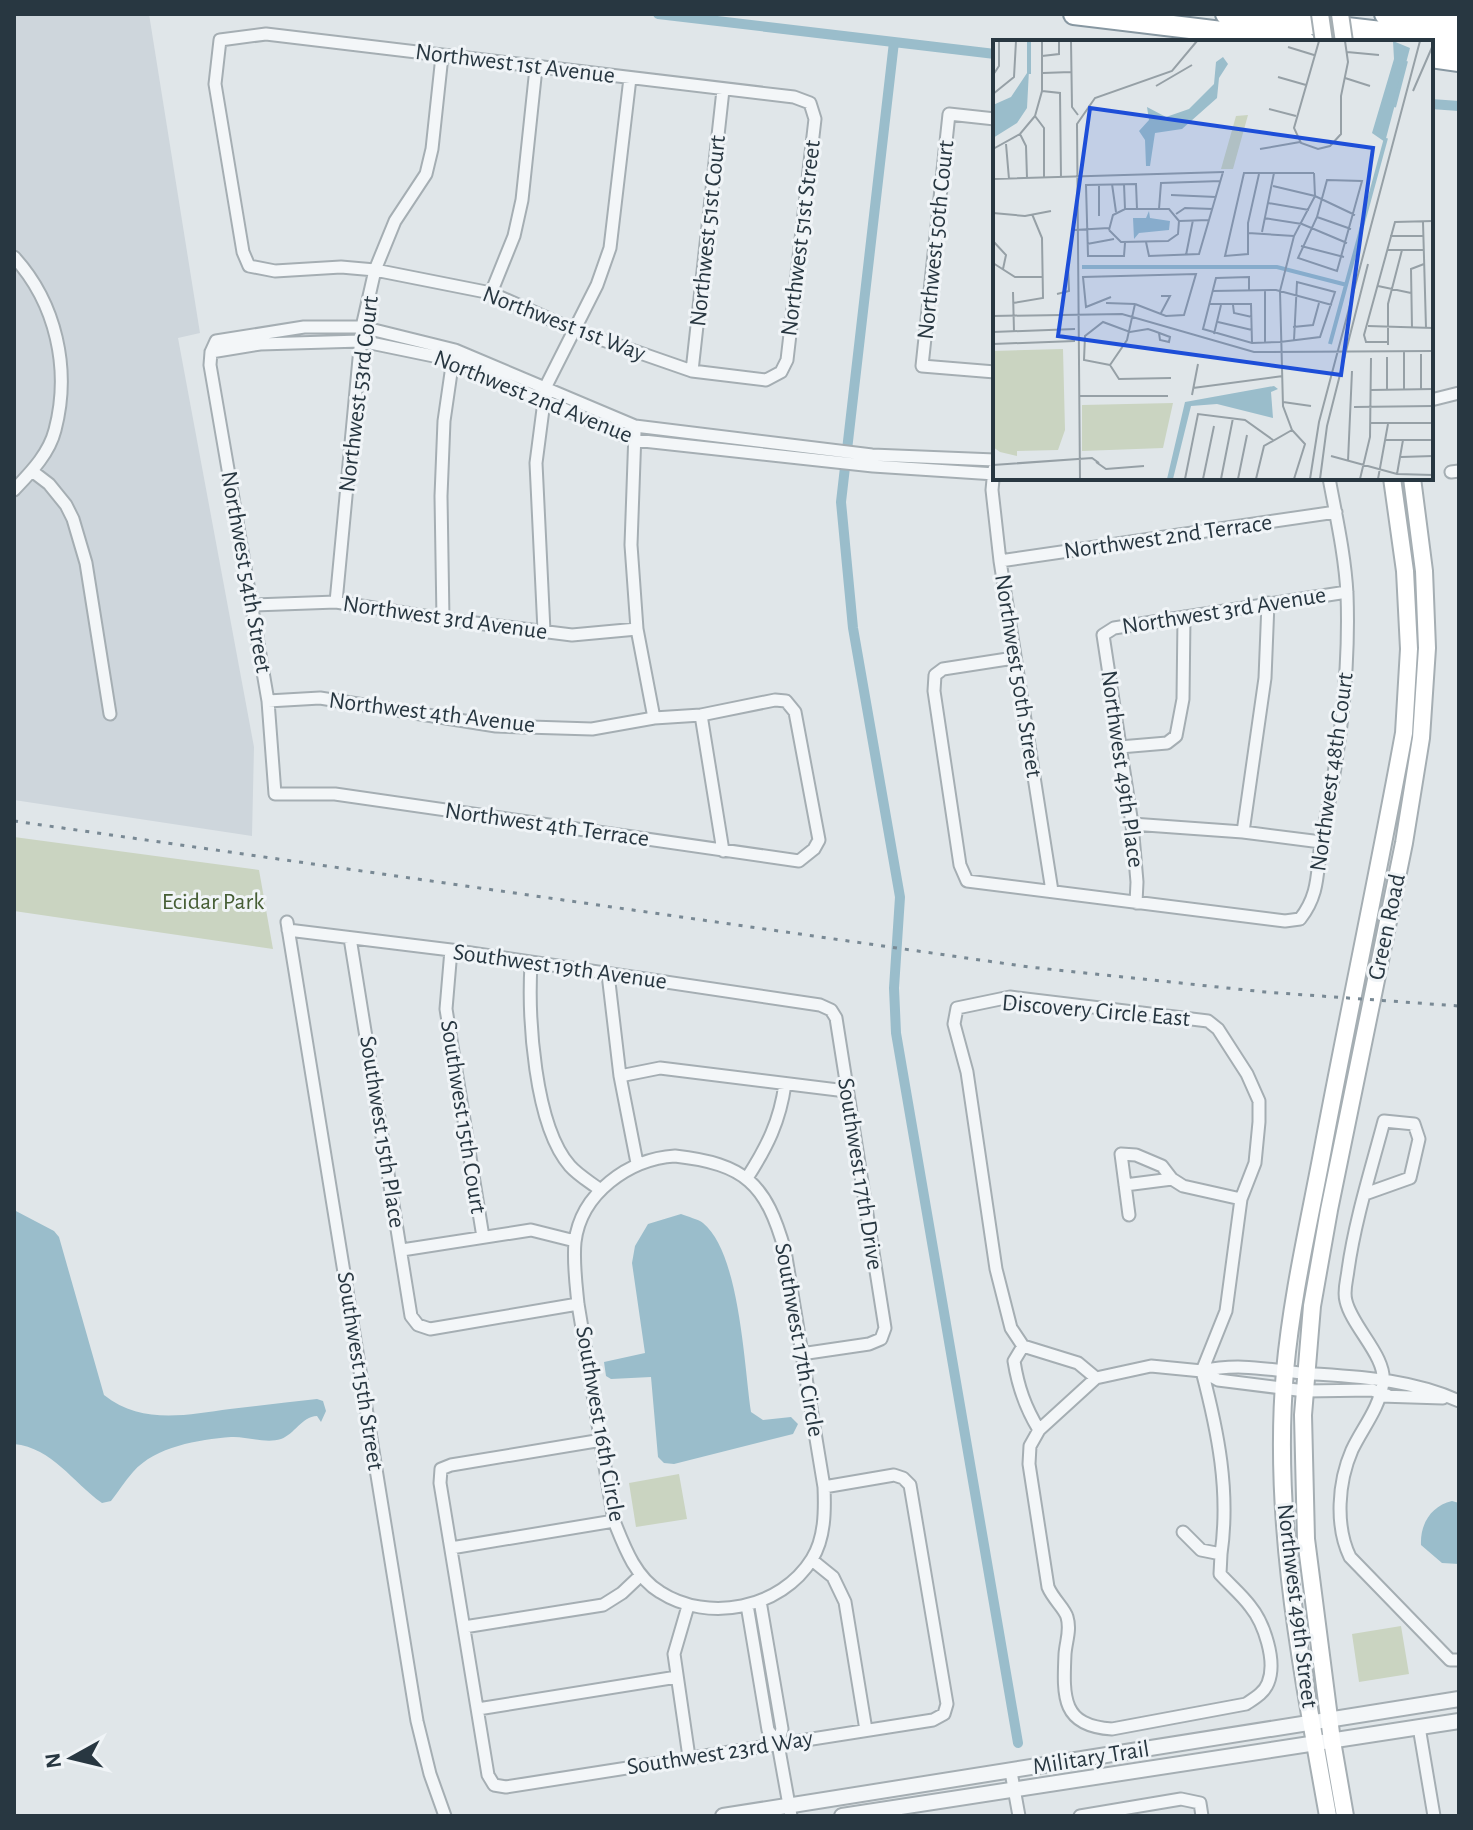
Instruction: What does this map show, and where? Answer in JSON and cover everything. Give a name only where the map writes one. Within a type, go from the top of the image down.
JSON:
[{"type":"highway","points":[[1074,14],[1288,40]]},
{"type":"highway","points":[[1226,14],[1459,41]]},
{"type":"highway","points":[[1385,14],[1459,23]]},
{"type":"highway","points":[[1433,57],[1459,61]]},
{"type":"main road","points":[[1320,14],[1324,40]]},
{"type":"main road","points":[[1340,14],[1344,40]]},
{"type":"main road","name":"Green Road","points":[[1285,1379],[1299,1275],[1404,733],[1409,649],[1405,571],[1392,480]]},
{"type":"main road","name":"Green Road","points":[[1306,1373],[1312,1306],[1329,1210],[1404,843],[1421,738],[1427,648],[1424,571],[1412,480]]},
{"type":"main road","name":"Northwest 49th Street","points":[[1306,1373],[1302,1447],[1306,1539],[1330,1719],[1324,1742]]},
{"type":"main road","name":"Northwest 49th Street","points":[[1285,1379],[1285,1539],[1312,1722],[1324,1742]]},
{"type":"main road","points":[[1324,1742],[1328,1816]]},
{"type":"main road","points":[[1324,1742],[1345,1816]]},
{"type":"street","name":"Northwest 1st Avenue","points":[[249,266],[243,252],[215,84],[220,40],[266,34],[794,97],[810,103]]},
{"type":"street","name":"Northwest 53rd Court","points":[[336,602],[362,327],[375,270],[395,221],[426,174],[432,149],[442,56]]},
{"type":"street","points":[[491,293],[514,236],[522,200],[536,68]]},
{"type":"street","points":[[544,631],[536,463],[546,386],[597,285],[610,248],[630,78]]},
{"type":"street","name":"Northwest 51st Court","points":[[692,371],[723,90]]},
{"type":"street","name":"Northwest 51st Street","points":[[781,372],[787,360],[815,119],[810,103]]},
{"type":"street","name":"Northwest 50th Court","points":[[993,119],[949,114],[922,366],[993,372]]},
{"type":"street","points":[[14,257],[30,274],[48,310],[59,346],[61,390],[55,431],[38,464],[14,490]]},
{"type":"street","name":"Northwest 1st Way","points":[[249,266],[275,271],[341,267],[375,270],[491,293],[574,330],[692,371],[766,380],[781,372]]},
{"type":"street","name":"Northwest 2nd Avenue","points":[[211,352],[216,341],[231,338],[304,327],[362,327],[546,386],[635,426],[795,448],[827,456]]},
{"type":"street","name":"Northwest 2nd Avenue","points":[[211,352],[260,344],[361,341],[454,355],[544,402],[634,440],[993,474]]},
{"type":"street","name":"Northwest 54th Street","points":[[211,352],[210,365],[268,701],[275,794]]},
{"type":"street","points":[[443,619],[441,496],[444,421],[454,355]]},
{"type":"street","points":[[1433,400],[1459,393]]},
{"type":"street","points":[[635,426],[631,545],[637,629],[654,718]]},
{"type":"street","name":"Northwest 2nd Avenue","points":[[865,460],[993,460]]},
{"type":"street","points":[[32,471],[49,484],[73,519],[86,563],[110,714]]},
{"type":"street","name":"Northwest 50th Street","points":[[993,480],[1000,561],[1052,891]]},
{"type":"street","name":"Northwest 48th Court","points":[[1136,903],[1285,921],[1300,919],[1313,902],[1321,842],[1337,769],[1348,662],[1347,592],[1329,480]]},
{"type":"street","name":"Northwest 2nd Terrace","points":[[1000,561],[1336,512]]},
{"type":"street","name":"Northwest 3rd Avenue","points":[[1103,635],[1114,628],[1347,592]]},
{"type":"street","name":"Northwest 3rd Avenue","points":[[252,605],[336,602],[572,635],[637,629]]},
{"type":"street","points":[[1243,832],[1265,678],[1268,603]]},
{"type":"street","points":[[1120,747],[1167,743],[1176,736],[1183,699],[1184,617]]},
{"type":"street","name":"Northwest 49th Place","points":[[1103,635],[1132,824],[1136,903]]},
{"type":"street","points":[[1014,658],[943,669],[935,675],[934,691],[960,865],[967,881],[1136,903]]},
{"type":"street","name":"Northwest 4th Avenue","points":[[268,701],[320,698],[496,726],[592,729],[654,718],[701,715],[775,700],[786,701],[795,712],[798,726],[819,840],[814,849]]},
{"type":"street","points":[[701,715],[723,851]]},
{"type":"street","name":"Northwest 4th Terrace","points":[[275,794],[335,794],[799,861],[814,849]]},
{"type":"street","points":[[1132,824],[1243,832],[1321,842]]},
{"type":"street","name":"Southwest 19th Avenue","points":[[288,926],[350,938],[820,1005],[831,1010]]},
{"type":"street","name":"Southwest 15th Street","points":[[288,926],[417,1721],[430,1774],[445,1816]]},
{"type":"street","name":"Southwest 15th Place","points":[[350,938],[411,1316],[418,1325],[430,1329],[578,1304]]},
{"type":"street","name":"Southwest 15th Court","points":[[451,950],[446,1009],[483,1237]]},
{"type":"street","points":[[531,964],[529,1006],[543,1106],[549,1127],[570,1167],[599,1189]]},
{"type":"street","points":[[608,974],[620,1076],[637,1163]]},
{"type":"street","name":"Discovery Circle East","points":[[1023,1346],[1011,1328],[996,1269],[967,1072],[954,1024],[957,1008],[1010,997],[1208,1021],[1234,1051],[1259,1101],[1255,1163],[1241,1199],[1226,1311],[1202,1371]]},
{"type":"street","name":"Southwest 17th Drive","points":[[801,1354],[869,1344],[881,1339],[885,1328],[836,1018],[831,1010]]},
{"type":"street","points":[[620,1076],[660,1068],[846,1091]]},
{"type":"street","points":[[747,1178],[772,1138],[782,1111],[785,1084]]},
{"type":"street","points":[[1365,1194],[1410,1178],[1419,1139],[1414,1124],[1384,1121],[1365,1194],[1344,1297],[1351,1316],[1375,1352],[1383,1391],[1351,1452],[1340,1508],[1342,1541],[1350,1557],[1450,1660],[1459,1660]]},
{"type":"street","points":[[1129,1215],[1121,1154],[1136,1155],[1162,1166],[1172,1179],[1183,1186],[1241,1199]]},
{"type":"street","name":"Southwest 17th Circle","points":[[637,1163],[655,1157],[675,1156],[721,1163],[747,1178],[776,1218],[785,1251],[824,1487],[825,1514],[812,1560]]},
{"type":"street","name":"Southwest 16th Circle","points":[[637,1163],[599,1189],[575,1241],[578,1304],[614,1521],[641,1575],[658,1592],[688,1606],[711,1610],[760,1601]]},
{"type":"street","points":[[1125,1185],[1172,1179]]},
{"type":"street","points":[[402,1250],[531,1230],[575,1241]]},
{"type":"street","points":[[1039,1430],[1024,1406],[1017,1383],[1014,1361],[1023,1346],[1078,1363],[1096,1378]]},
{"type":"street","points":[[1202,1371],[1220,1447],[1224,1482],[1220,1574],[1251,1607],[1264,1629],[1270,1654],[1269,1681],[1259,1696],[1246,1704],[1134,1726],[1093,1728],[1078,1722],[1070,1712],[1066,1685],[1067,1613],[1053,1600],[1048,1587],[1029,1464],[1030,1446],[1039,1430],[1096,1378],[1151,1366],[1202,1371],[1218,1380],[1285,1379],[1306,1373],[1383,1391]]},
{"type":"street","points":[[1285,1379],[1305,1391],[1383,1391],[1455,1399]]},
{"type":"street","points":[[602,1440],[441,1469],[440,1483],[478,1709],[677,1677]]},
{"type":"street","name":"Southwest 23rd Way","points":[[478,1709],[488,1775],[494,1785],[506,1787],[933,1720],[944,1714],[947,1704],[910,1485],[894,1475],[824,1487]]},
{"type":"street","points":[[451,1548],[614,1521]]},
{"type":"street","points":[[1183,1532],[1201,1550],[1221,1554]]},
{"type":"street","points":[[790,1811],[778,1744],[782,1729],[760,1601],[778,1591],[812,1560],[833,1577],[845,1602],[866,1730]]},
{"type":"street","points":[[464,1627],[603,1605],[641,1575]]},
{"type":"street","points":[[747,1605],[768,1730],[778,1744]]},
{"type":"street","points":[[688,1606],[674,1654],[689,1757]]},
{"type":"street","name":"Military Trail","points":[[723,1816],[790,1811],[1459,1699]]},
{"type":"street","name":"Military Trail","points":[[842,1816],[1459,1721]]},
{"type":"street","points":[[1419,1727],[1434,1816]]},
{"type":"street","points":[[1011,1772],[1019,1816]]},
{"type":"street","points":[[1080,1816],[1114,1813],[1181,1799],[1201,1810]]},
{"type":"shaded area","points":[[14,14],[149,14],[200,333],[178,338],[254,747],[252,836],[14,800]]},
{"type":"green space","name":"Ecidar Park","points":[[14,837],[259,870],[273,949],[14,911]]},
{"type":"green space","points":[[679,1474],[687,1519],[636,1527],[629,1483]]},
{"type":"green space","points":[[1401,1626],[1409,1674],[1359,1682],[1352,1634]]},
{"type":"water","points":[[14,1210],[54,1231],[59,1237],[104,1395],[134,1411],[165,1416],[317,1399],[323,1401],[326,1411],[321,1422],[317,1416],[311,1417],[281,1439],[231,1437],[165,1450],[142,1463],[111,1501],[102,1503],[51,1459],[28,1447],[14,1444]]},
{"type":"water","points":[[681,1214],[703,1223],[715,1238],[725,1259],[738,1312],[751,1412],[763,1420],[791,1417],[798,1424],[793,1434],[674,1464],[664,1463],[658,1457],[651,1377],[611,1379],[606,1376],[604,1362],[645,1353],[632,1263],[635,1246],[648,1224]]},
{"type":"water","points":[[1452,1501],[1459,1503],[1459,1564],[1442,1563],[1421,1545],[1422,1530],[1428,1517],[1438,1507]]},
{"type":"waterway","points":[[658,14],[993,54]]},
{"type":"waterway","points":[[894,42],[841,502],[853,628],[900,897],[894,988],[896,1033],[1018,1743]]},
{"type":"waterway","points":[[1433,104],[1459,106]]},
{"type":"railway","points":[[14,821],[1029,967],[1265,992],[1459,1006]]}]
